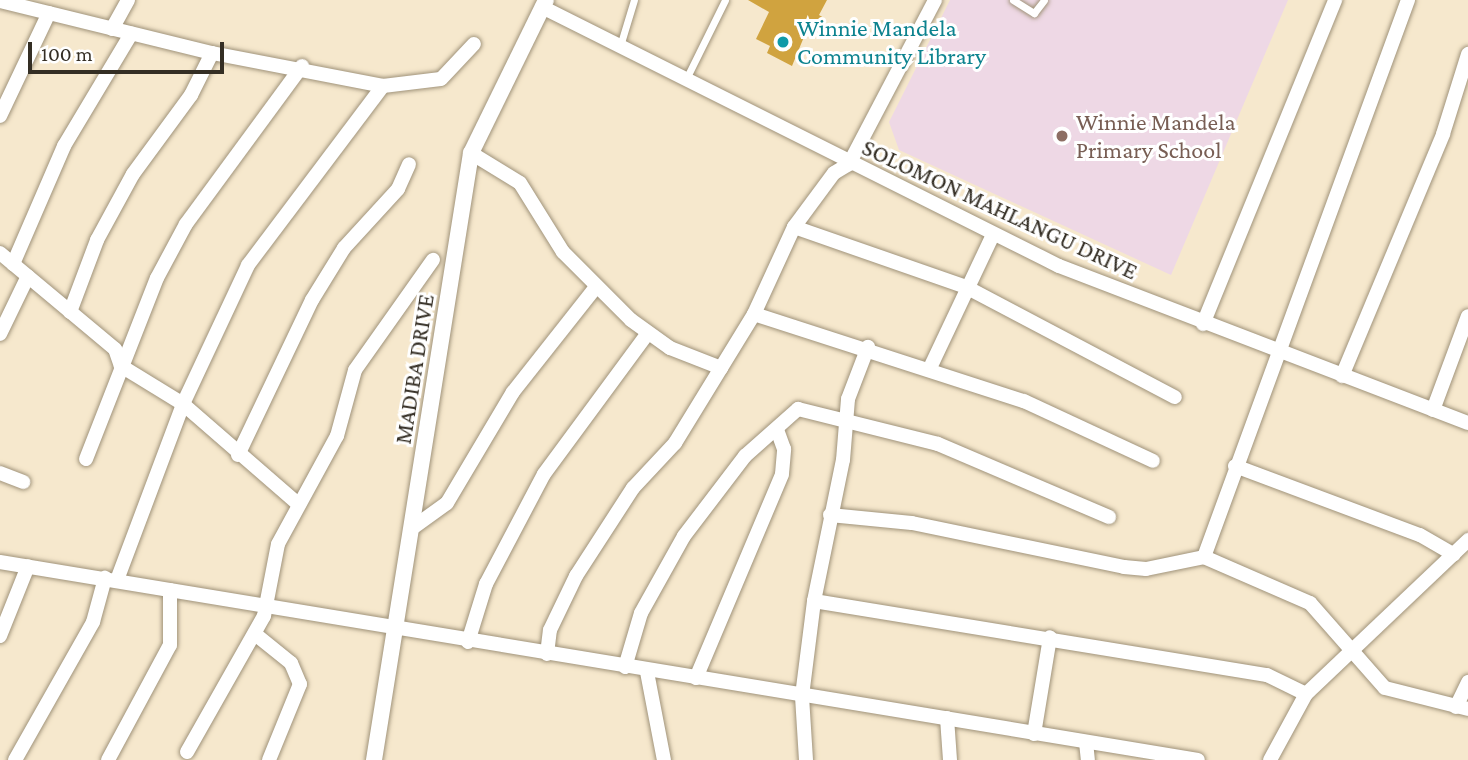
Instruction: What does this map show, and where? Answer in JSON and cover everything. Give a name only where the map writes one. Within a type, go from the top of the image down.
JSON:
[{"type":"street","points":[[112,29],[128,0]]},
{"type":"street","points":[[547,654],[562,604],[608,523],[675,443],[754,314],[794,227],[825,184],[849,164],[935,0]]},
{"type":"street","points":[[1203,324],[1335,0]]},
{"type":"street","points":[[1204,557],[1277,351],[1408,0]]},
{"type":"street","points":[[0,1],[212,53],[302,66],[383,86],[441,79],[474,44]]},
{"type":"street","name":"SOLOMON MAHLANGU DRIVE","points":[[539,2],[620,47],[993,235],[1203,324],[1468,423]]},
{"type":"street","name":"MADIBA DRIVE","points":[[374,760],[471,153],[539,2]]},
{"type":"street","points":[[0,116],[49,13]]},
{"type":"street","points":[[13,264],[49,174],[131,34]]},
{"type":"street","points":[[70,312],[97,240],[133,174],[191,95],[212,53]]},
{"type":"street","points":[[1342,376],[1443,134],[1468,54]]},
{"type":"street","points":[[86,459],[121,366],[186,224],[302,66]]},
{"type":"street","points":[[15,760],[93,622],[183,404],[258,249],[383,86]]},
{"type":"street","points":[[471,153],[520,183],[547,231],[596,287],[648,333],[721,368]]},
{"type":"street","points":[[238,455],[312,300],[344,248],[398,189],[409,164]]},
{"type":"street","points":[[794,227],[966,287],[1175,397]]},
{"type":"street","points":[[930,368],[966,287],[993,235]]},
{"type":"street","points":[[0,253],[115,349],[121,366],[183,404],[238,455],[297,503]]},
{"type":"street","points":[[187,752],[255,634],[266,606],[278,544],[297,503],[337,436],[355,370],[433,260]]},
{"type":"street","points":[[0,334],[28,276]]},
{"type":"street","points":[[411,528],[447,503],[513,393],[596,287]]},
{"type":"street","points":[[754,314],[868,347],[1024,401],[1153,461]]},
{"type":"street","points":[[1433,410],[1468,316]]},
{"type":"street","points":[[468,642],[486,584],[544,474],[648,333]]},
{"type":"street","points":[[806,760],[802,696],[814,601],[848,425],[848,399],[868,347]]},
{"type":"street","points":[[625,667],[641,613],[677,546],[745,456],[798,409],[848,425],[938,444],[1109,517]]},
{"type":"street","points":[[696,678],[782,474],[784,449],[776,430]]},
{"type":"street","points":[[1235,466],[1420,535],[1454,555]]},
{"type":"street","points":[[0,473],[23,482]]},
{"type":"street","points":[[830,515],[931,526],[1124,567],[1146,569],[1204,557],[1310,603],[1385,688],[1462,708],[1468,682]]},
{"type":"street","points":[[1270,760],[1306,694],[1468,540]]},
{"type":"street","points":[[0,562],[395,630],[1198,760]]},
{"type":"street","points":[[0,636],[28,566]]},
{"type":"street","points":[[108,760],[170,645],[170,590]]},
{"type":"street","points":[[814,601],[1050,637],[1267,675],[1306,694]]},
{"type":"street","points":[[255,634],[291,663],[300,684],[269,760]]},
{"type":"street","points":[[1034,734],[1050,637]]},
{"type":"street","points":[[647,671],[664,760]]},
{"type":"street","points":[[947,718],[950,760]]},
{"type":"street","points":[[1086,742],[1088,760]]},
{"type":"lane","points":[[620,47],[634,0]]},
{"type":"lane","points":[[686,80],[725,0]]},
{"type":"lane","points":[[1013,0],[1034,13],[1044,0]]},
{"type":"shaded area","name":"Winnie Mandela Primary School","points":[[950,0],[1288,0],[1171,275],[899,150],[889,122]]},
{"type":"building","points":[[748,0],[827,0],[819,15],[824,18],[814,36],[806,32],[792,66],[767,53],[770,46],[756,39],[769,12]]},
{"type":"place","name":"Winnie Mandela Community Library","points":[[783,42]]},
{"type":"place","name":"Winnie Mandela Primary School","points":[[1062,136]]}]
